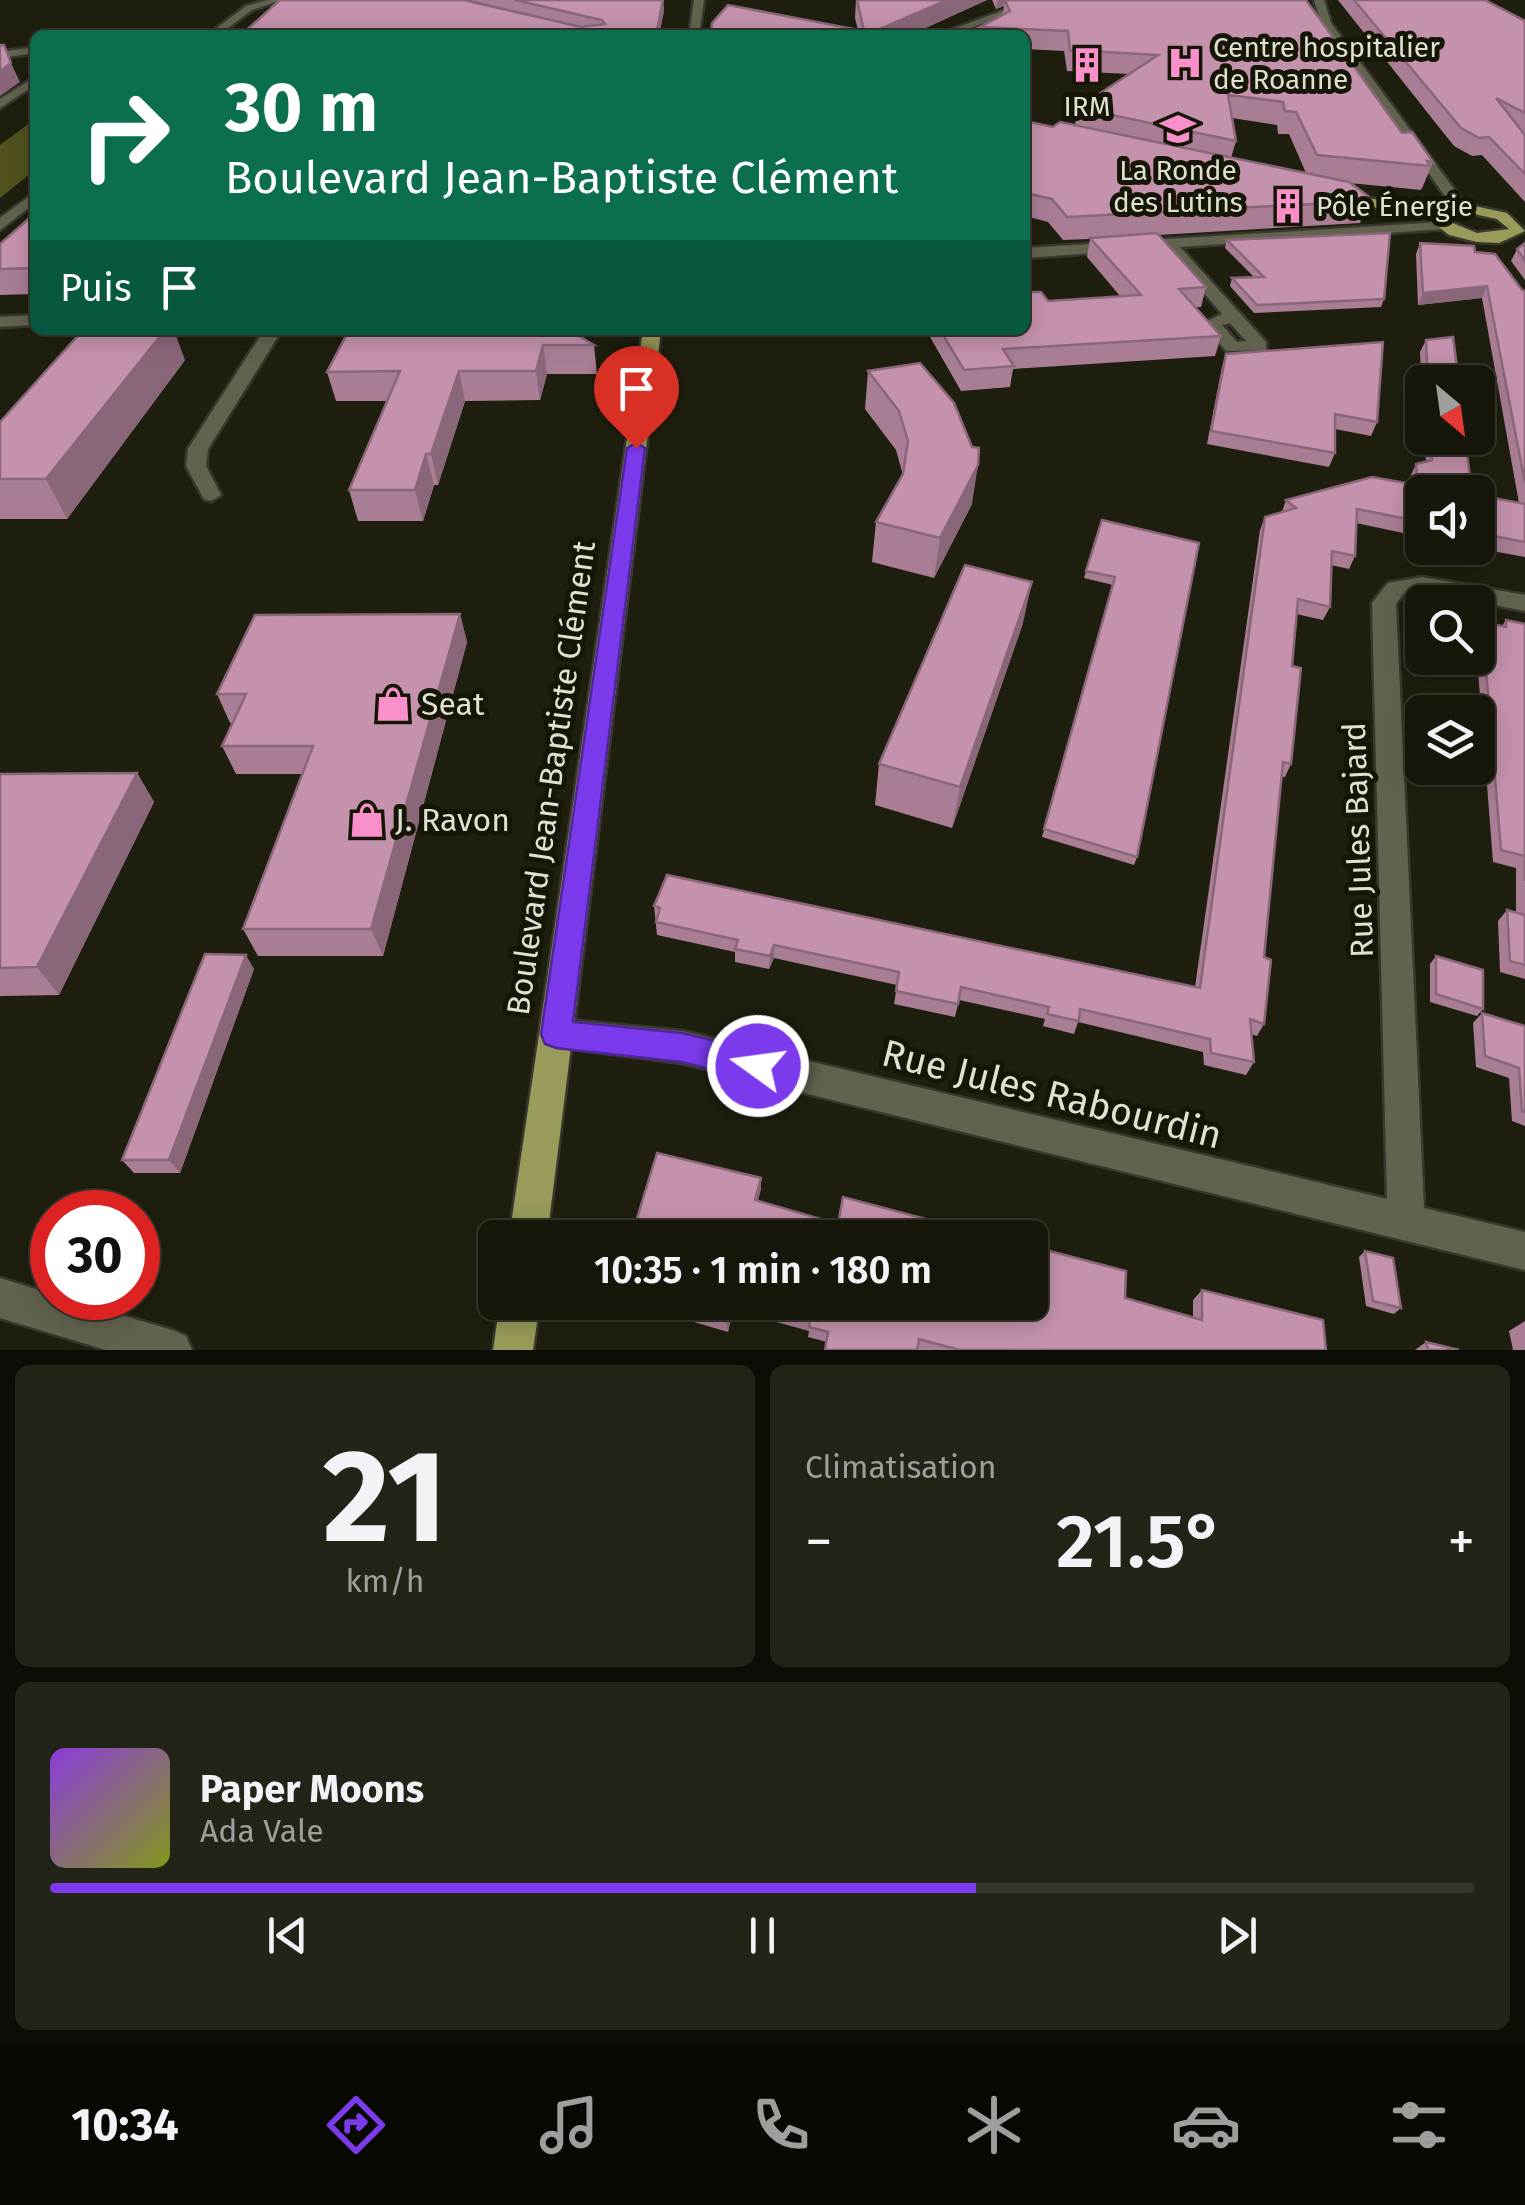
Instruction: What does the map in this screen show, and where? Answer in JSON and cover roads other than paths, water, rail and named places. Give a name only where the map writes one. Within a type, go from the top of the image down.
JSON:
[{"type":"main road","points":[[1328,194],[1438,221],[1487,244],[1518,230],[1518,219],[1460,207],[1442,210],[1438,221]]},
{"type":"main road","name":"Boulevard Jean-Baptiste Clément","points":[[530,1220],[651,335]]},
{"type":"main road","points":[[512,1350],[517,1320]]},
{"type":"street","points":[[219,30],[249,8],[277,0]]},
{"type":"street","points":[[695,30],[699,0]]},
{"type":"street","points":[[956,30],[1040,0]]},
{"type":"street","points":[[1319,0],[1326,23],[1460,207]]},
{"type":"street","points":[[2,54],[30,51]]},
{"type":"street","points":[[0,104],[30,83]]},
{"type":"street","points":[[0,226],[30,200]]},
{"type":"street","points":[[1366,202],[1394,229]]},
{"type":"street","points":[[1030,253],[1394,229],[1438,221]]},
{"type":"street","points":[[1169,244],[1233,316]]},
{"type":"street","points":[[0,322],[30,320]]},
{"type":"street","points":[[211,495],[196,466],[198,449],[271,335]]},
{"type":"street","name":"Rue Jules Bajard","points":[[1406,1224],[1384,603],[1396,588],[1422,584],[1525,603]]},
{"type":"street","name":"Rue Jules Rabourdin","points":[[556,1034],[682,1048],[1525,1252]]},
{"type":"street","points":[[0,1298],[172,1350]]},
{"type":"place","name":"Centre hospitalier de Roanne","points":[[1185,63]]},
{"type":"place","name":"IRM","points":[[1087,65]]},
{"type":"place","name":"La Ronde des Lutins","points":[[1178,129]]},
{"type":"place","name":"Pôle Énergie","points":[[1288,206]]},
{"type":"place","name":"Seat","points":[[393,704]]},
{"type":"place","name":"J. Ravon","points":[[367,820]]}]
